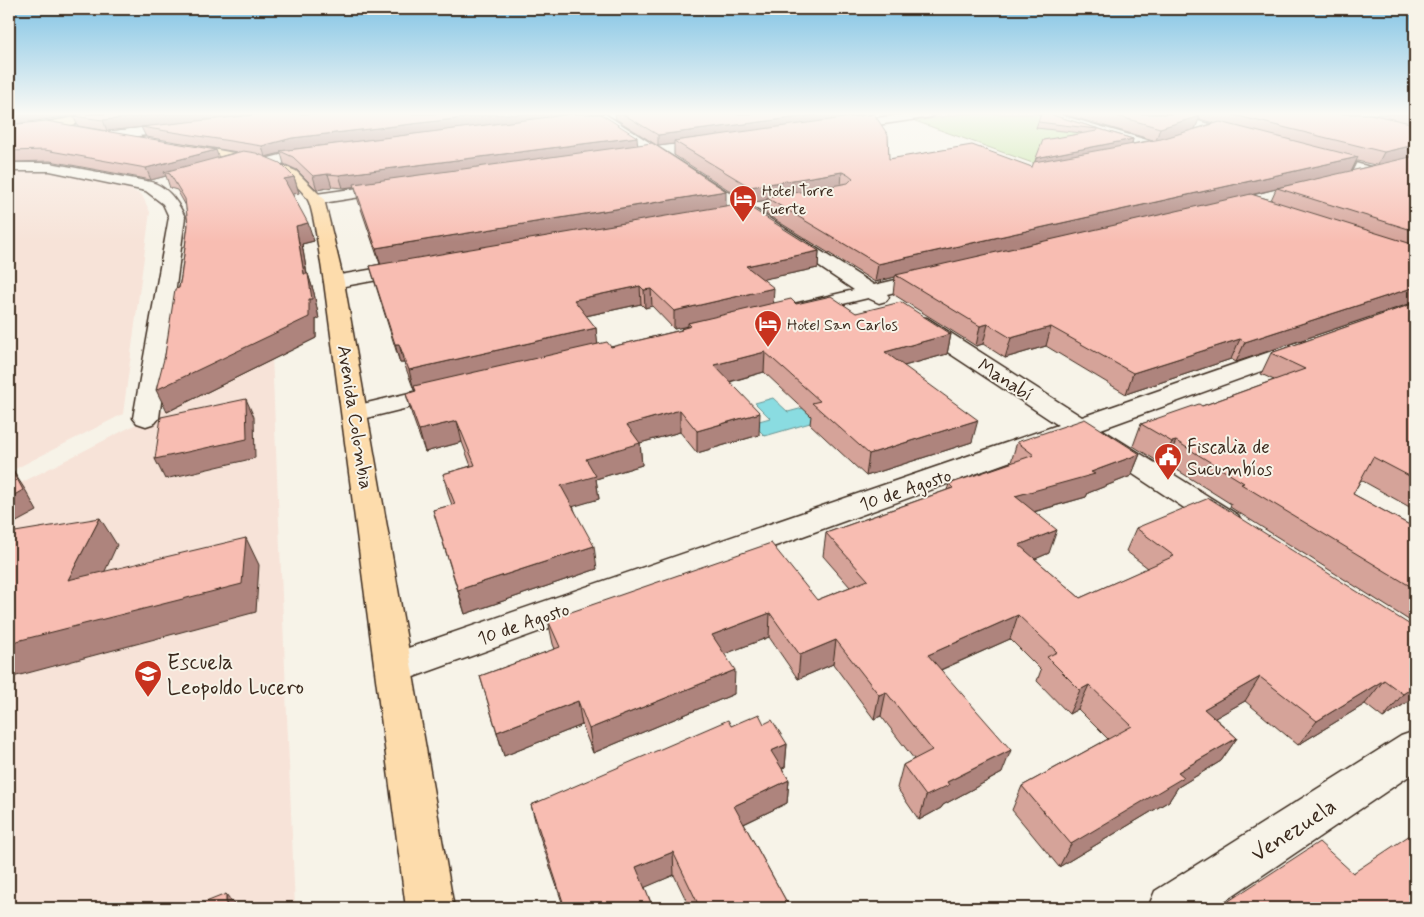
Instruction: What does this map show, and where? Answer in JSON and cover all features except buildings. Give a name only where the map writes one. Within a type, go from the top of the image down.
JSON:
[{"type":"main road","points":[[235,157],[266,163],[292,174],[316,199]]},
{"type":"main road","name":"Avenida Colombia","points":[[316,199],[334,282],[356,413],[430,908]]},
{"type":"street","points":[[266,163],[289,157]]},
{"type":"street","name":"Manabí","points":[[662,157],[735,212],[870,292],[1248,536]]},
{"type":"street","points":[[1318,157],[1415,183]]},
{"type":"street","points":[[213,169],[248,159]]},
{"type":"street","points":[[1340,181],[1407,165]]},
{"type":"street","points":[[9,166],[50,167],[151,186],[168,182]]},
{"type":"street","points":[[146,418],[177,217],[170,202],[151,186]]},
{"type":"street","points":[[316,199],[404,187]]},
{"type":"street","points":[[735,212],[773,205]]},
{"type":"street","points":[[334,282],[422,267]]},
{"type":"street","points":[[783,312],[947,274]]},
{"type":"street","name":"10 de Agosto","points":[[395,668],[1322,342]]},
{"type":"street","points":[[356,413],[462,388]]},
{"type":"street","name":"Venezuela","points":[[1172,908],[1415,750]]},
{"type":"shaded area","points":[[9,165],[34,165],[126,187],[142,195],[150,212],[123,414],[9,472]]},
{"type":"shaded area","name":"Escuela Leopoldo Lucero","points":[[272,355],[295,908],[9,908],[9,489]]},
{"type":"green space","points":[[1015,157],[1090,157],[1041,166]]},
{"type":"water","points":[[773,398],[788,412],[803,408],[817,421],[765,436],[752,423],[770,418],[755,403]]},
{"type":"place","name":"Hotel Torre Fuerte","points":[[743,223]]},
{"type":"place","name":"Hotel San Carlos","points":[[768,348]]},
{"type":"place","name":"Fiscalia de Sucumbíos","points":[[1168,481]]},
{"type":"place","name":"Escuela Leopoldo Lucero","points":[[148,698]]}]
